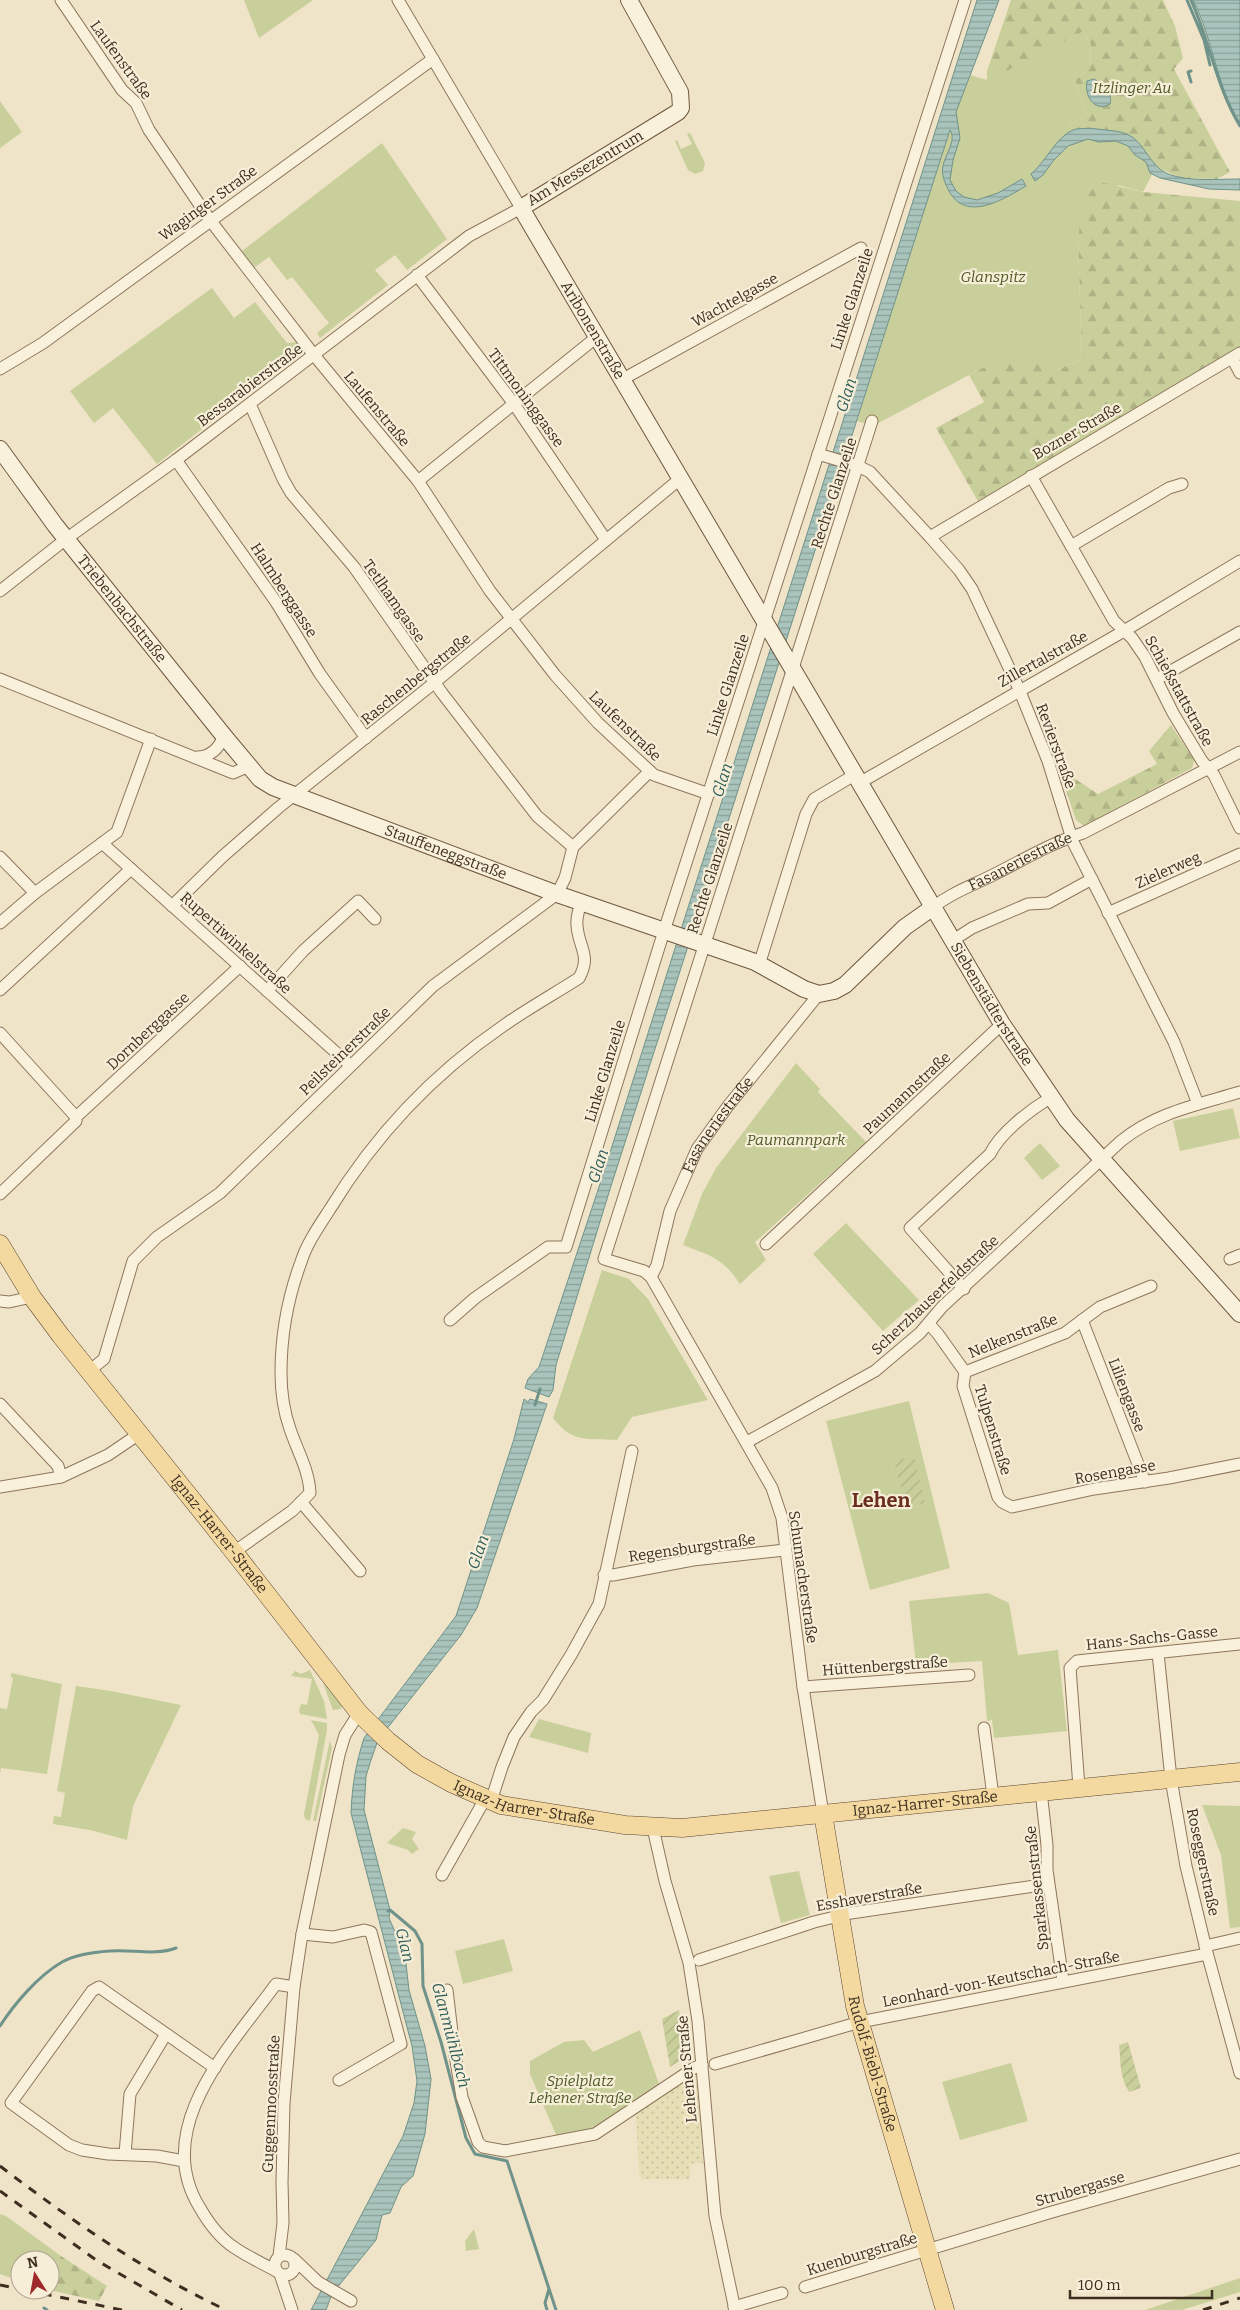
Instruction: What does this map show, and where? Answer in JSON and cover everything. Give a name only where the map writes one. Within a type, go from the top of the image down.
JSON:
[{"type":"main road","name":"Ignaz-Harrer-Straße","points":[[0,1244],[32,1297],[363,1717],[388,1741],[417,1764],[488,1800],[514,1808],[550,1814],[653,1828],[682,1828],[1240,1772]]},
{"type":"main road","name":"Rudolf-Biebl-Straße","points":[[822,1814],[855,2006],[929,2250],[945,2310]]},
{"type":"street","name":"Laufenstraße","points":[[61,0],[120,87],[136,103],[149,130],[210,220],[314,355],[418,481],[490,591],[555,675],[598,723],[650,771],[709,794]]},
{"type":"street","name":"Aribonenstraße","points":[[398,0],[791,664]]},
{"type":"street","name":"Am Messezentrum","points":[[521,208],[678,112],[681,108],[681,97],[630,0]]},
{"type":"street","name":"Linke Glanzeile","points":[[450,1320],[475,1298],[548,1246],[566,1246],[668,932],[709,794],[823,455],[965,0]]},
{"type":"street","name":"Waginger Straße","points":[[0,369],[43,343],[433,59]]},
{"type":"street","name":"Bessarabierstraße","points":[[0,591],[66,539],[250,404],[469,236],[521,208]]},
{"type":"street","name":"Wachtelgasse","points":[[623,379],[861,248]]},
{"type":"street","name":"Tittmoninggasse","points":[[417,275],[514,404],[606,540]]},
{"type":"street","points":[[418,481],[598,336]]},
{"type":"street","points":[[1236,355],[1240,372]]},
{"type":"street","name":"Bozner Straße","points":[[930,537],[1236,355]]},
{"type":"street","name":"Tetlhamgasse","points":[[250,404],[291,493],[354,567],[434,683],[537,816],[573,847]]},
{"type":"street","name":"Rechte Glanzeile","points":[[651,1277],[644,1272],[604,1259],[705,944],[854,465],[872,421]]},
{"type":"street","name":"Triebenbachstraße","points":[[0,449],[66,539],[249,766]]},
{"type":"street","name":"Revierstraße","points":[[823,455],[870,472],[967,580],[1019,689],[1048,761],[1071,836],[1174,1042],[1198,1104]]},
{"type":"street","name":"Halmberggasse","points":[[176,460],[276,602],[320,674],[366,738]]},
{"type":"street","name":"Schießstattstraße","points":[[1032,476],[1114,621],[1132,638],[1157,679],[1173,713],[1207,769],[1214,775],[1239,822]]},
{"type":"street","name":"Raschenbergstraße","points":[[172,906],[228,851],[512,620],[681,478]]},
{"type":"street","points":[[1071,546],[1170,488],[1182,484]]},
{"type":"street","name":"Zillertalstraße","points":[[759,964],[806,814],[814,799],[858,778],[1124,631],[1240,561]]},
{"type":"street","points":[[1157,679],[1240,632]]},
{"type":"street","name":"Siebenstädterstraße","points":[[791,664],[924,890],[932,908],[1002,1024],[1050,1098],[1101,1160],[1240,1314]]},
{"type":"street","points":[[0,679],[233,773],[249,766]]},
{"type":"street","points":[[195,757],[205,757],[212,753],[224,736]]},
{"type":"street","points":[[0,922],[36,892],[117,832],[151,739]]},
{"type":"street","name":"Fasaneriestraße","points":[[651,1277],[657,1265],[670,1211],[697,1149],[728,1106],[819,994],[834,991],[845,985],[905,927],[948,895],[991,876],[1059,840],[1083,833],[1240,752]]},
{"type":"street","name":"Stauffeneggstraße","points":[[249,766],[260,779],[294,796],[558,894],[705,944]]},
{"type":"street","points":[[558,894],[565,878],[573,847],[650,771]]},
{"type":"street","name":"Rupertiwinkelstraße","points":[[102,843],[350,1065]]},
{"type":"street","name":"Zielerweg","points":[[1108,913],[1240,854]]},
{"type":"street","points":[[0,856],[36,892]]},
{"type":"street","points":[[0,990],[131,869]]},
{"type":"street","points":[[952,941],[968,930],[1028,904],[1048,903],[1092,879]]},
{"type":"street","name":"Peilsteinerstraße","points":[[89,1371],[104,1359],[131,1269],[158,1237],[220,1193],[433,986],[558,894]]},
{"type":"street","points":[[267,991],[303,951],[358,900],[375,919]]},
{"type":"street","points":[[234,1552],[301,1502],[310,1493],[310,1480],[289,1426],[281,1375],[282,1350],[290,1297],[306,1248],[350,1176],[389,1127],[447,1070],[502,1026],[579,978],[585,968],[586,957],[576,917],[581,902]]},
{"type":"street","points":[[705,944],[759,964],[804,989],[819,994]]},
{"type":"street","name":"Dornberggasse","points":[[0,1194],[76,1121],[76,1117],[240,966]]},
{"type":"street","name":"Paumannstraße","points":[[766,1244],[1002,1024]]},
{"type":"street","points":[[0,1033],[76,1117]]},
{"type":"street","name":"Scherzhauserfeldstraße","points":[[747,1442],[876,1370],[929,1324],[942,1308],[1101,1160],[1143,1124],[1165,1114],[1240,1092]]},
{"type":"street","points":[[964,1288],[910,1228],[990,1154],[994,1145],[1033,1108],[1050,1098]]},
{"type":"street","name":"Schumacherstraße","points":[[651,1277],[747,1442],[772,1488],[780,1509],[784,1550],[789,1565],[803,1687],[822,1814]]},
{"type":"street","name":"Nelkenstraße","points":[[965,1372],[1065,1333],[1100,1307],[1151,1286]]},
{"type":"street","points":[[0,1301],[9,1302],[32,1297]]},
{"type":"street","name":"Liliengasse","points":[[1082,1320],[1145,1482]]},
{"type":"street","name":"Tulpenstraße","points":[[929,1324],[965,1372],[963,1386],[998,1497]]},
{"type":"street","points":[[0,1404],[58,1466],[61,1477]]},
{"type":"street","points":[[0,1487],[61,1477],[108,1455],[139,1434]]},
{"type":"street","points":[[442,1875],[488,1800],[514,1737],[531,1712],[543,1700],[571,1655],[598,1604],[632,1451]]},
{"type":"street","name":"Rosengasse","points":[[998,1497],[1002,1502],[1012,1507],[1094,1489],[1145,1482],[1240,1464]]},
{"type":"street","points":[[301,1502],[360,1571]]},
{"type":"street","name":"Regensburgstraße","points":[[604,1575],[693,1560],[784,1550]]},
{"type":"street","name":"Hans-Sachs-Gasse","points":[[1079,1787],[1070,1668],[1077,1660],[1240,1644]]},
{"type":"street","name":"Roseggerstraße","points":[[1158,1653],[1171,1779],[1186,1866],[1206,1950],[1240,2073]]},
{"type":"street","name":"Hüttenbergstraße","points":[[803,1687],[969,1675]]},
{"type":"street","name":"Guggenmoosstraße","points":[[292,2310],[285,2266],[283,2223],[284,2103],[294,1987],[302,1934],[338,1755],[345,1735],[363,1717]]},
{"type":"street","points":[[984,1728],[993,1796]]},
{"type":"street","name":"Sparkassenstraße","points":[[1041,1791],[1048,1884],[1063,1981]]},
{"type":"street","name":"Lehener Straße","points":[[653,1828],[663,1874],[688,1964],[698,2021],[715,2216],[734,2308]]},
{"type":"street","name":"Esshaverstraße","points":[[699,1960],[840,1915],[1048,1884]]},
{"type":"street","points":[[302,1934],[333,1937],[368,1930],[371,1932],[401,2044],[339,2080]]},
{"type":"street","name":"Leonhard-von-Keutschach-Straße","points":[[715,2064],[860,2022],[1206,1950],[1240,1938]]},
{"type":"street","name":"Guggenmoosstraße","points":[[285,2266],[260,2262],[233,2247],[208,2221],[192,2196],[184,2161],[190,2116],[199,2094],[215,2068],[276,1984],[294,1987]]},
{"type":"street","points":[[184,2161],[157,2156],[94,2153],[69,2145],[11,2103],[95,1988],[104,1989],[215,2068]]},
{"type":"street","points":[[447,1990],[462,2097],[478,2142],[483,2147],[505,2151],[595,2134],[694,2068],[702,2065]]},
{"type":"street","points":[[125,2154],[130,2094],[166,2034]]},
{"type":"street","name":"Strubergasse","points":[[929,2250],[1240,2159]]},
{"type":"street","name":"Kuenburgstraße","points":[[805,2287],[929,2250]]},
{"type":"street","points":[[285,2266],[303,2270],[318,2282],[351,2301]]},
{"type":"street","points":[[734,2308],[782,2293]]},
{"type":"shaded area","points":[[694,2073],[698,2079],[703,2163],[690,2164],[690,2179],[642,2179],[639,2174],[636,2115],[642,2108]]},
{"type":"green space","points":[[244,0],[313,0],[259,38]]},
{"type":"green space","name":"Itzlinger Au","points":[[1011,0],[1163,0],[1175,26],[1183,58],[1174,69],[1230,172],[1217,179],[1181,178],[1156,167],[1137,141],[1089,128],[1073,130],[1069,125],[1087,114],[1075,80],[1090,68],[1091,44],[1082,32],[987,81],[987,71]]},
{"type":"green space","name":"Glanspitz","points":[[1082,32],[1091,44],[1090,68],[1075,80],[1087,114],[1069,125],[1073,130],[1089,128],[1126,134],[1156,167],[1143,192],[1118,185],[1078,239],[1082,359],[1057,370],[986,366],[873,426],[857,421],[953,120],[970,75],[987,80]]},
{"type":"green space","points":[[0,101],[22,132],[0,148]]},
{"type":"green space","points":[[690,133],[705,163],[703,171],[695,174],[688,170],[675,141],[677,140],[681,149],[692,144],[687,134]]},
{"type":"green space","points":[[382,143],[447,239],[407,270],[395,255],[375,270],[388,285],[320,338],[317,333],[329,323],[292,277],[287,280],[269,257],[255,267],[242,251]]},
{"type":"green space","points":[[1101,182],[1143,192],[1240,201],[1240,348],[979,503],[936,428],[984,402],[969,375],[986,366],[1048,359],[1057,370],[1082,359],[1078,239],[1086,183]]},
{"type":"green space","points":[[212,288],[234,318],[255,302],[287,343],[297,342],[304,350],[157,464],[113,408],[94,423],[70,391]]},
{"type":"green space","points":[[1171,725],[1194,760],[1192,768],[1084,826],[1076,820],[1062,778],[1069,775],[1098,794],[1157,764],[1149,751]]},
{"type":"green space","name":"Paumannpark","points":[[796,1063],[820,1089],[818,1092],[866,1142],[755,1242],[766,1260],[740,1284],[722,1263],[709,1255],[683,1245],[702,1194],[716,1168]]},
{"type":"green space","points":[[1233,1108],[1240,1138],[1180,1151],[1173,1121]]},
{"type":"green space","points":[[1040,1143],[1060,1166],[1042,1180],[1024,1158]]},
{"type":"green space","points":[[846,1223],[919,1300],[883,1331],[813,1254]]},
{"type":"green space","points":[[602,1270],[629,1279],[648,1299],[708,1400],[632,1417],[617,1440],[589,1439],[574,1436],[560,1426],[553,1418]]},
{"type":"green space","points":[[909,1401],[950,1568],[870,1590],[826,1421]]},
{"type":"green space","points":[[914,1456],[925,1503],[906,1508],[894,1461]]},
{"type":"green space","points":[[988,1593],[1009,1603],[1018,1655],[1058,1650],[1067,1731],[994,1738],[992,1720],[987,1721],[982,1661],[916,1665],[909,1601]]},
{"type":"green space","points":[[310,1670],[324,1701],[327,1719],[300,1714],[301,1704],[307,1705],[312,1679],[291,1676],[295,1671],[301,1674]]},
{"type":"green space","points":[[11,1673],[62,1684],[47,1774],[1,1768],[0,1774],[0,1708],[7,1709],[13,1678]]},
{"type":"green space","points":[[323,1683],[342,1705],[341,1709],[333,1710]]},
{"type":"green space","points":[[76,1686],[181,1705],[133,1806],[127,1840],[90,1830],[53,1824],[54,1816],[61,1817],[65,1793],[57,1791]]},
{"type":"green space","points":[[539,1719],[591,1733],[588,1753],[529,1737]]},
{"type":"green space","points":[[311,1720],[327,1723],[327,1730],[310,1821],[305,1819],[304,1814],[319,1735]]},
{"type":"green space","points":[[330,1740],[332,1748],[316,1821],[313,1821]]},
{"type":"green space","points":[[1202,1805],[1240,1806],[1240,1927],[1230,1928],[1221,1855]]},
{"type":"green space","points":[[403,1828],[416,1832],[412,1839],[419,1849],[412,1854],[408,1850],[387,1843]]},
{"type":"green space","points":[[799,1871],[810,1915],[781,1923],[769,1876]]},
{"type":"green space","points":[[504,1939],[513,1971],[463,1984],[455,1951]]},
{"type":"green space","points":[[679,2010],[687,2056],[670,2067],[662,2019]]},
{"type":"green space","name":"Spielplatz Lehener Straße","points":[[640,2030],[659,2084],[592,2129],[557,2137],[530,2074],[530,2061],[564,2042],[584,2040],[593,2052]]},
{"type":"green space","points":[[1128,2042],[1141,2088],[1129,2092],[1122,2075],[1119,2045]]},
{"type":"green space","points":[[1011,2063],[1028,2121],[960,2140],[942,2082]]},
{"type":"green space","points":[[0,2214],[6,2216],[53,2250],[10,2250],[10,2278],[0,2274]]},
{"type":"green space","points":[[474,2229],[479,2249],[466,2251],[465,2241]]},
{"type":"green space","points":[[61,2256],[107,2286],[99,2301],[60,2292]]},
{"type":"green space","points":[[1240,2278],[1240,2292],[1182,2310],[1145,2310]]},
{"type":"water","points":[[977,0],[999,0],[956,112],[960,138],[953,160],[950,180],[956,191],[964,197],[977,200],[998,193],[1022,179],[1026,186],[1007,197],[986,205],[965,206],[956,201],[949,191],[943,173],[944,161],[952,139],[950,130],[611,1186],[556,1365],[553,1390],[549,1397],[525,1388],[528,1379],[539,1367],[600,1184]]},
{"type":"water","points":[[1193,0],[1240,0],[1240,123],[1225,93],[1200,15]]},
{"type":"water","points":[[1094,79],[1109,92],[1110,104],[1099,106],[1091,101],[1086,86],[1087,81]]},
{"type":"water","points":[[1089,128],[1127,134],[1138,142],[1156,166],[1168,174],[1194,179],[1240,179],[1240,190],[1209,189],[1160,178],[1150,173],[1146,162],[1135,155],[1128,146],[1116,141],[1099,142],[1088,139],[1068,146],[1053,161],[1043,175],[1035,181],[1031,174],[1061,138],[1075,129]]},
{"type":"water","points":[[524,1399],[528,1402],[530,1399],[547,1404],[477,1608],[461,1635],[378,1740],[366,1776],[364,1810],[390,1910],[389,1918],[405,1955],[409,1990],[425,2046],[431,2079],[425,2134],[413,2176],[401,2187],[390,2213],[382,2215],[376,2240],[332,2294],[326,2310],[311,2310],[403,2136],[414,2103],[417,2081],[412,2046],[351,1813],[353,1784],[359,1756],[364,1738],[456,1616],[514,1439]]},
{"type":"waterway","points":[[1187,0],[1204,40],[1210,65]]},
{"type":"waterway","points":[[1191,0],[1225,96],[1240,126]]},
{"type":"waterway","points":[[1191,71],[1188,72],[1191,82]]},
{"type":"waterway","name":"Glan","points":[[535,1405],[540,1389]]},
{"type":"waterway","name":"Glanmühlbach","points":[[388,1911],[390,1910],[415,1931],[422,1944],[423,1986],[441,2042],[466,2138],[475,2154],[507,2161],[556,2310]]},
{"type":"waterway","points":[[0,2026],[20,1999],[36,1982],[53,1968],[73,1957],[104,1951],[160,1952],[176,1948]]},
{"type":"waterway","points":[[547,2310],[545,2303],[549,2289]]},
{"type":"railway","points":[[0,2166],[54,2206],[137,2262],[226,2310]]},
{"type":"railway","points":[[0,2191],[96,2260],[182,2310]]},
{"type":"railway","points":[[0,2285],[10,2287]]},
{"type":"railway","points":[[60,2297],[122,2310]]},
{"type":"railway","points":[[1203,2310],[1240,2298]]},
{"type":"district","name":"Lehen","points":[[881,1500]]}]
